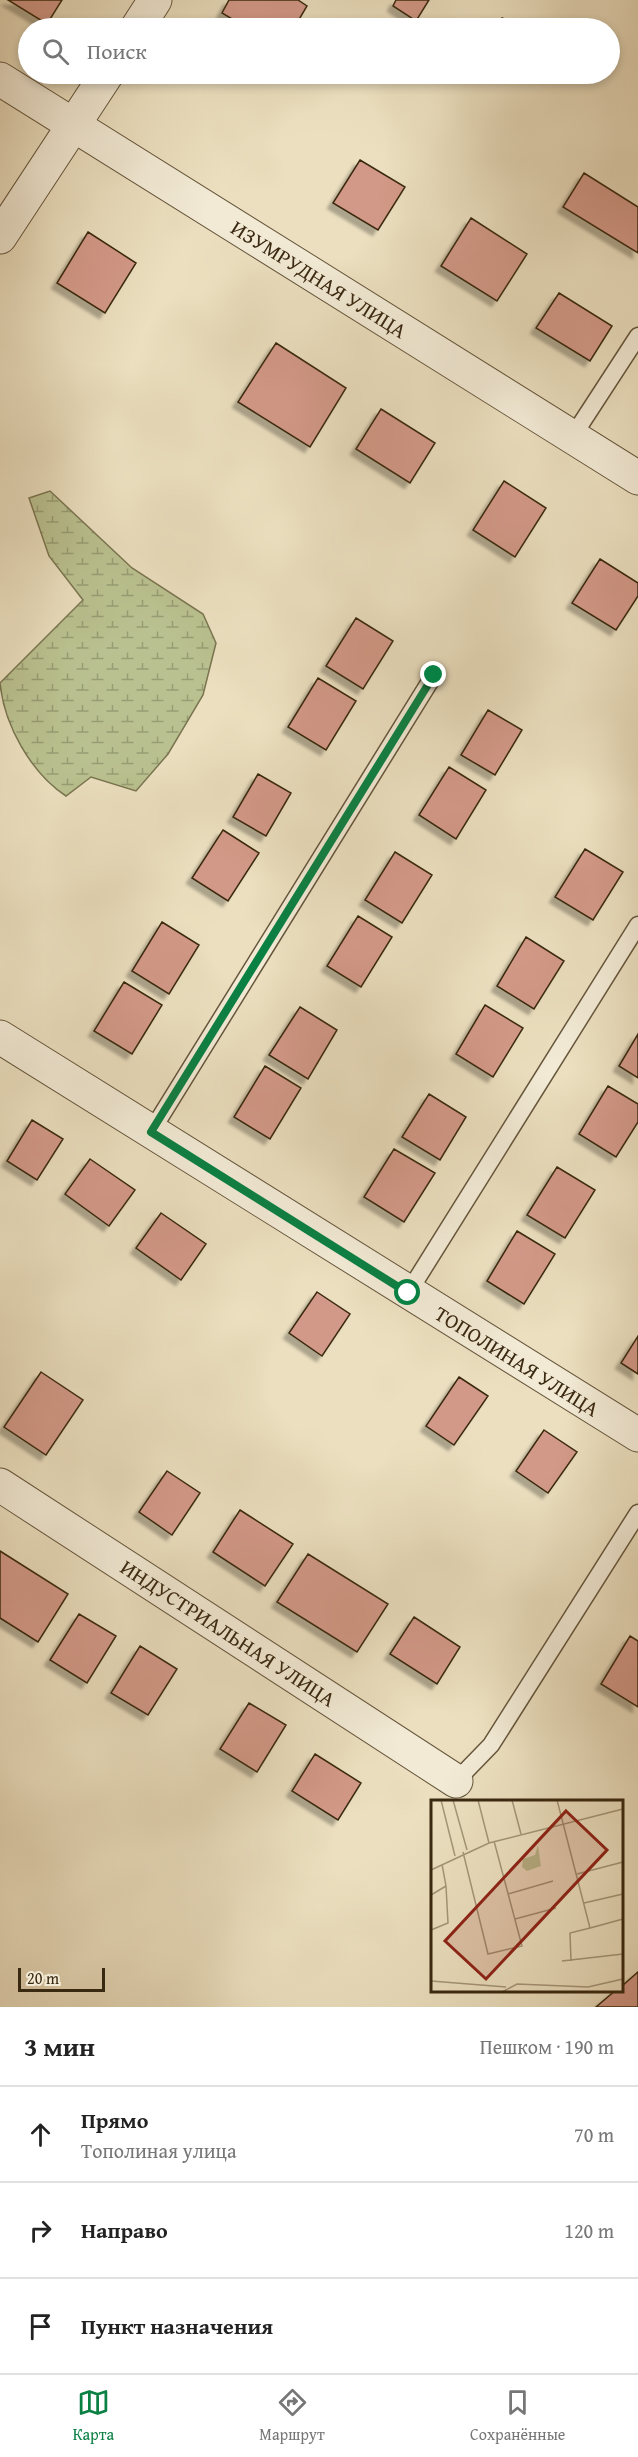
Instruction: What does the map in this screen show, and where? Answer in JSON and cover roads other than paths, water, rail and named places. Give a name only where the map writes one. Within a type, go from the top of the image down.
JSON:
[{"type":"street","points":[[144,18],[156,0]]},
{"type":"street","name":"ИЗУМРУДНАЯ УЛИЦА","points":[[0,79],[638,478]]},
{"type":"street","points":[[0,237],[100,84]]},
{"type":"street","name":"ТОПОЛИНАЯ УЛИЦА","points":[[0,1037],[638,1435]]},
{"type":"street","name":"ИНДУСТРИАЛЬНАЯ УЛИЦА","points":[[0,1485],[456,1781]]},
{"type":"lane","points":[[573,436],[638,336]]},
{"type":"lane","points":[[151,1132],[434,675]]},
{"type":"lane","points":[[408,1293],[638,925]]},
{"type":"lane","points":[[456,1781],[491,1745],[638,1513]]}]
